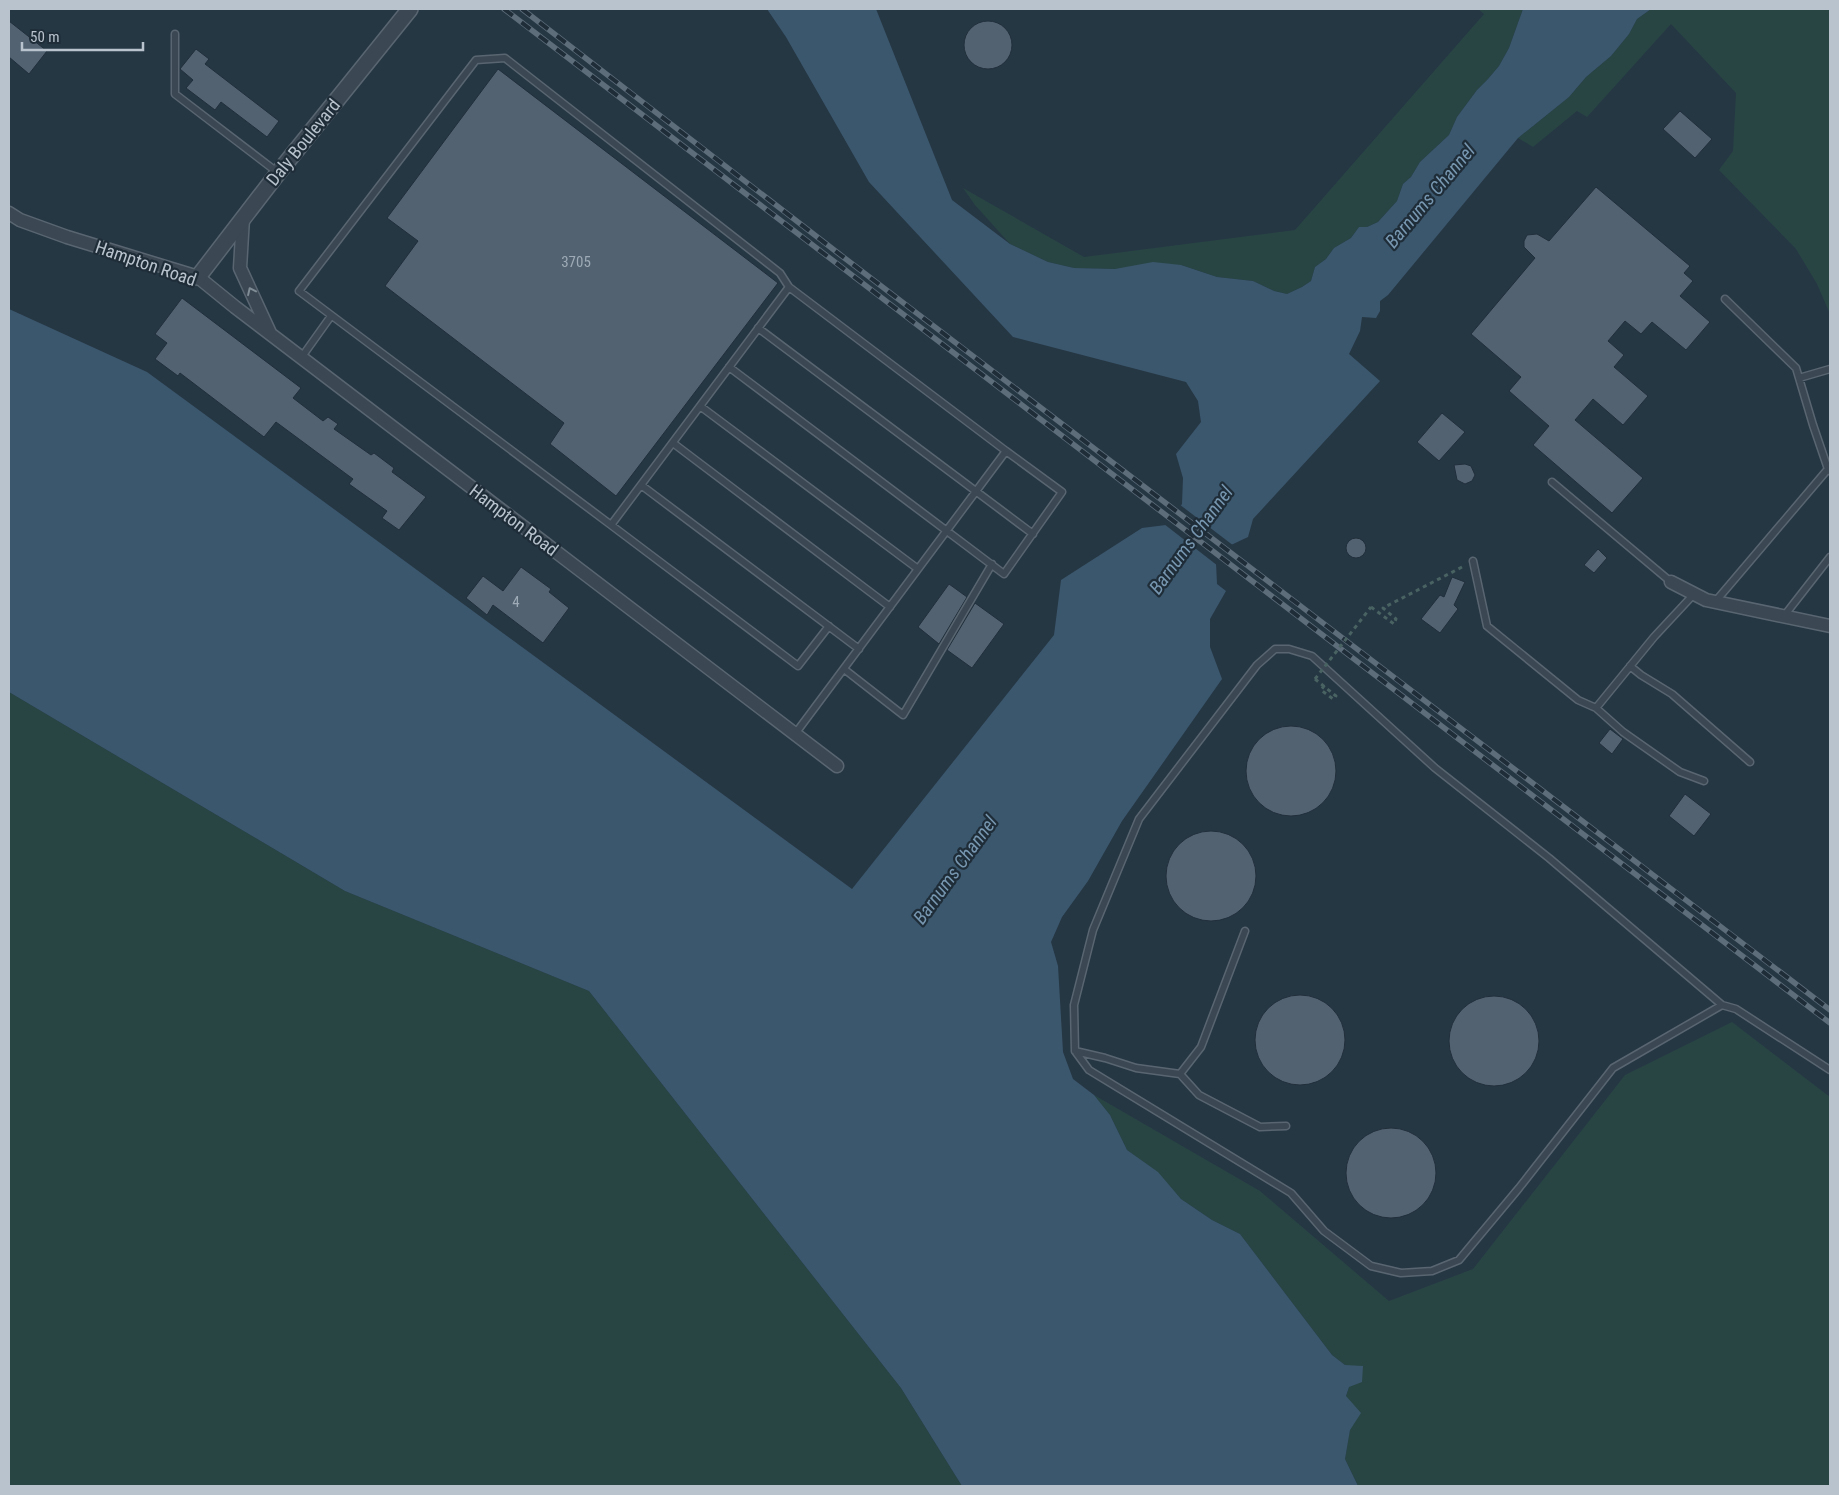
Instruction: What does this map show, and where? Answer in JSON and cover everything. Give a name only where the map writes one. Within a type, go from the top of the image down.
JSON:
[{"type":"street","name":"Daly Boulevard","points":[[198,277],[278,173],[410,9]]},
{"type":"street","name":"Hampton Road","points":[[9,213],[20,220],[67,237],[198,277],[301,358],[837,766]]},
{"type":"street","name":"Hampton Road","points":[[243,218],[240,268],[271,335]]},
{"type":"street","points":[[1671,582],[1706,600],[1830,626]]},
{"type":"lane","points":[[175,34],[174,94],[278,173]]},
{"type":"lane","points":[[729,367],[1004,574],[1062,492],[789,287],[780,273],[505,58],[476,60],[299,291],[798,666],[829,626]]},
{"type":"lane","points":[[611,525],[789,287]]},
{"type":"lane","points":[[1716,602],[1829,471],[1796,368],[1725,299]]},
{"type":"lane","points":[[301,358],[331,316]]},
{"type":"lane","points":[[758,328],[1033,534]]},
{"type":"lane","points":[[1799,378],[1830,368]]},
{"type":"lane","points":[[700,406],[918,569]]},
{"type":"lane","points":[[672,443],[890,607]]},
{"type":"lane","points":[[795,734],[1006,451]]},
{"type":"lane","points":[[1552,482],[1671,582]]},
{"type":"lane","points":[[641,485],[859,648]]},
{"type":"lane","points":[[1783,617],[1830,557]]},
{"type":"lane","points":[[1474,561],[1487,626],[1578,700],[1596,708],[1623,732],[1680,772],[1704,781]]},
{"type":"lane","points":[[844,669],[903,715],[992,564]]},
{"type":"lane","points":[[1596,708],[1654,637],[1694,594]]},
{"type":"lane","points":[[1722,1005],[1612,1068],[1519,1188],[1459,1260],[1432,1271],[1401,1272],[1371,1266],[1324,1231],[1291,1193],[1089,1070],[1075,1051],[1074,1005],[1093,930],[1139,820],[1257,665],[1274,650],[1289,649],[1312,656],[1435,768],[1549,858],[1722,1005],[1736,1009],[1830,1070]]},
{"type":"lane","points":[[1630,666],[1672,694],[1750,762]]},
{"type":"lane","points":[[1180,1074],[1201,1047],[1245,931]]},
{"type":"lane","points":[[1075,1051],[1106,1058],[1136,1068],[1180,1074],[1199,1095],[1260,1127],[1286,1126]]},
{"type":"path","points":[[1321,690],[1333,700],[1336,696],[1315,680],[1371,607],[1394,624],[1396,620],[1383,608],[1474,561]]},
{"type":"green space","points":[[1478,9],[1523,9],[1509,48],[1499,66],[1477,90],[1457,117],[1449,135],[1420,162],[1411,177],[1403,184],[1397,201],[1378,222],[1367,227],[1359,227],[1351,238],[1334,248],[1326,259],[1315,267],[1311,281],[1287,294],[1274,291],[1253,281],[1217,277],[1181,265],[1115,269],[1074,268],[1048,262],[1010,244],[975,205],[963,188],[1084,257],[1295,230],[1484,14]]},
{"type":"green space","points":[[1651,9],[1830,9],[1830,314],[1817,284],[1796,249],[1719,170],[1733,151],[1736,93],[1671,24],[1587,117],[1577,111],[1533,147],[1518,138],[1569,97],[1586,77],[1611,56],[1629,34],[1637,19]]},
{"type":"green space","points":[[9,692],[345,891],[589,991],[901,1388],[962,1486],[9,1486]]},
{"type":"green space","points":[[1732,1022],[1830,1097],[1830,1486],[1358,1486],[1345,1459],[1350,1429],[1346,1396],[1349,1387],[1345,1365],[1332,1355],[1240,1234],[1212,1220],[1181,1199],[1157,1172],[1127,1150],[1110,1115],[1094,1095],[1260,1191],[1389,1301],[1473,1269],[1625,1075]]},
{"type":"water","name":"Barnums Channel","points":[[767,9],[876,9],[952,200],[1010,244],[1048,262],[1074,268],[1115,269],[1153,262],[1181,265],[1217,277],[1253,281],[1274,291],[1287,294],[1311,281],[1315,267],[1326,259],[1334,248],[1351,238],[1359,227],[1367,227],[1378,222],[1397,201],[1403,184],[1411,177],[1420,162],[1449,135],[1457,117],[1477,90],[1499,66],[1509,48],[1523,9],[1651,9],[1637,19],[1629,34],[1611,56],[1586,77],[1569,97],[1518,138],[1388,295],[1380,301],[1380,311],[1376,318],[1362,317],[1360,331],[1349,354],[1380,381],[1253,519],[1248,537],[1231,545],[1216,563],[1217,584],[1226,591],[1210,619],[1210,647],[1222,679],[1122,821],[1088,881],[1062,917],[1051,942],[1058,966],[1063,1052],[1073,1079],[1094,1095],[1110,1115],[1127,1150],[1158,1172],[1181,1199],[1212,1220],[1240,1234],[1332,1355],[1345,1365],[1363,1366],[1362,1382],[1349,1387],[1346,1396],[1361,1413],[1350,1430],[1345,1459],[1358,1486],[962,1486],[901,1388],[589,991],[345,891],[9,692],[9,309],[147,372],[852,889],[1054,635],[1061,580],[1142,528],[1166,525],[1182,504],[1183,478],[1176,454],[1201,422],[1198,401],[1186,382],[1013,337],[869,182],[786,37]]},
{"type":"pier","points":[[1179,504],[1234,546],[1218,566],[1164,524]]},
{"type":"building","points":[[9,21],[47,51],[29,74],[9,57]]},
{"type":"building","points":[[983,21],[993,21],[1005,28],[1012,40],[1012,50],[1005,62],[993,69],[983,69],[975,65],[968,58],[964,50],[964,40],[968,32],[975,25]]},
{"type":"building","points":[[196,49],[209,59],[205,64],[279,121],[267,137],[221,102],[215,110],[186,88],[193,80],[180,69]]},
{"type":"building","points":[[498,69],[778,283],[616,496],[550,444],[564,423],[385,286],[418,241],[387,218]]},
{"type":"building","points":[[1680,111],[1712,139],[1695,158],[1663,129]]},
{"type":"building","points":[[1596,187],[1690,266],[1684,273],[1693,281],[1680,296],[1710,322],[1686,350],[1652,322],[1641,334],[1625,321],[1608,341],[1624,355],[1614,367],[1648,396],[1623,425],[1593,399],[1575,420],[1643,478],[1612,513],[1533,445],[1549,426],[1509,391],[1521,377],[1471,334],[1535,258],[1524,247],[1527,235],[1537,234],[1549,241]]},
{"type":"building","points":[[182,298],[301,388],[293,398],[323,421],[328,417],[338,424],[334,429],[371,455],[374,453],[394,468],[392,472],[426,497],[399,530],[382,518],[387,511],[349,484],[353,479],[276,422],[264,437],[180,373],[178,376],[155,359],[167,343],[155,334]]},
{"type":"building","points":[[1442,413],[1465,432],[1439,461],[1417,442]]},
{"type":"building","points":[[1465,464],[1471,466],[1475,475],[1472,481],[1465,484],[1457,480],[1454,465]]},
{"type":"building","points":[[1356,538],[1363,541],[1366,548],[1363,555],[1356,558],[1349,555],[1346,548],[1349,541]]},
{"type":"building","points":[[1598,549],[1607,558],[1594,573],[1584,565]]},
{"type":"building","points":[[521,567],[551,589],[549,592],[569,608],[543,643],[493,605],[487,615],[466,598],[483,576],[503,591]]},
{"type":"building","points":[[1452,577],[1465,582],[1454,605],[1458,609],[1440,633],[1421,619],[1440,595],[1444,597]]},
{"type":"building","points":[[949,584],[967,597],[939,644],[918,627]]},
{"type":"building","points":[[975,603],[1004,624],[972,668],[947,650]]},
{"type":"building","points":[[1291,726],[1308,729],[1323,739],[1333,754],[1336,771],[1333,788],[1323,803],[1308,813],[1291,816],[1274,813],[1259,803],[1249,788],[1246,771],[1249,754],[1259,739],[1274,729]]},
{"type":"building","points":[[1610,729],[1623,739],[1612,754],[1599,743]]},
{"type":"building","points":[[1685,794],[1711,814],[1694,836],[1669,816]]},
{"type":"building","points":[[1211,831],[1228,834],[1243,844],[1253,859],[1256,876],[1253,893],[1243,908],[1228,918],[1211,921],[1194,918],[1179,908],[1169,893],[1166,876],[1169,859],[1179,844],[1194,834]]},
{"type":"building","points":[[1300,995],[1317,998],[1332,1008],[1342,1023],[1345,1040],[1342,1057],[1332,1072],[1317,1082],[1300,1085],[1283,1082],[1268,1072],[1258,1057],[1255,1040],[1258,1023],[1268,1008],[1283,998]]},
{"type":"building","points":[[1494,996],[1511,999],[1526,1009],[1536,1024],[1539,1041],[1536,1058],[1526,1073],[1511,1083],[1494,1086],[1477,1083],[1462,1073],[1452,1058],[1449,1041],[1452,1024],[1462,1009],[1477,999]]},
{"type":"building","points":[[1391,1128],[1408,1131],[1423,1141],[1433,1156],[1436,1173],[1433,1190],[1423,1205],[1408,1215],[1391,1218],[1374,1215],[1359,1205],[1349,1190],[1346,1173],[1349,1156],[1359,1141],[1374,1131]]},
{"type":"railway","points":[[504,9],[1830,1023]]},
{"type":"railway","points":[[522,9],[838,253],[1830,1010]]}]
